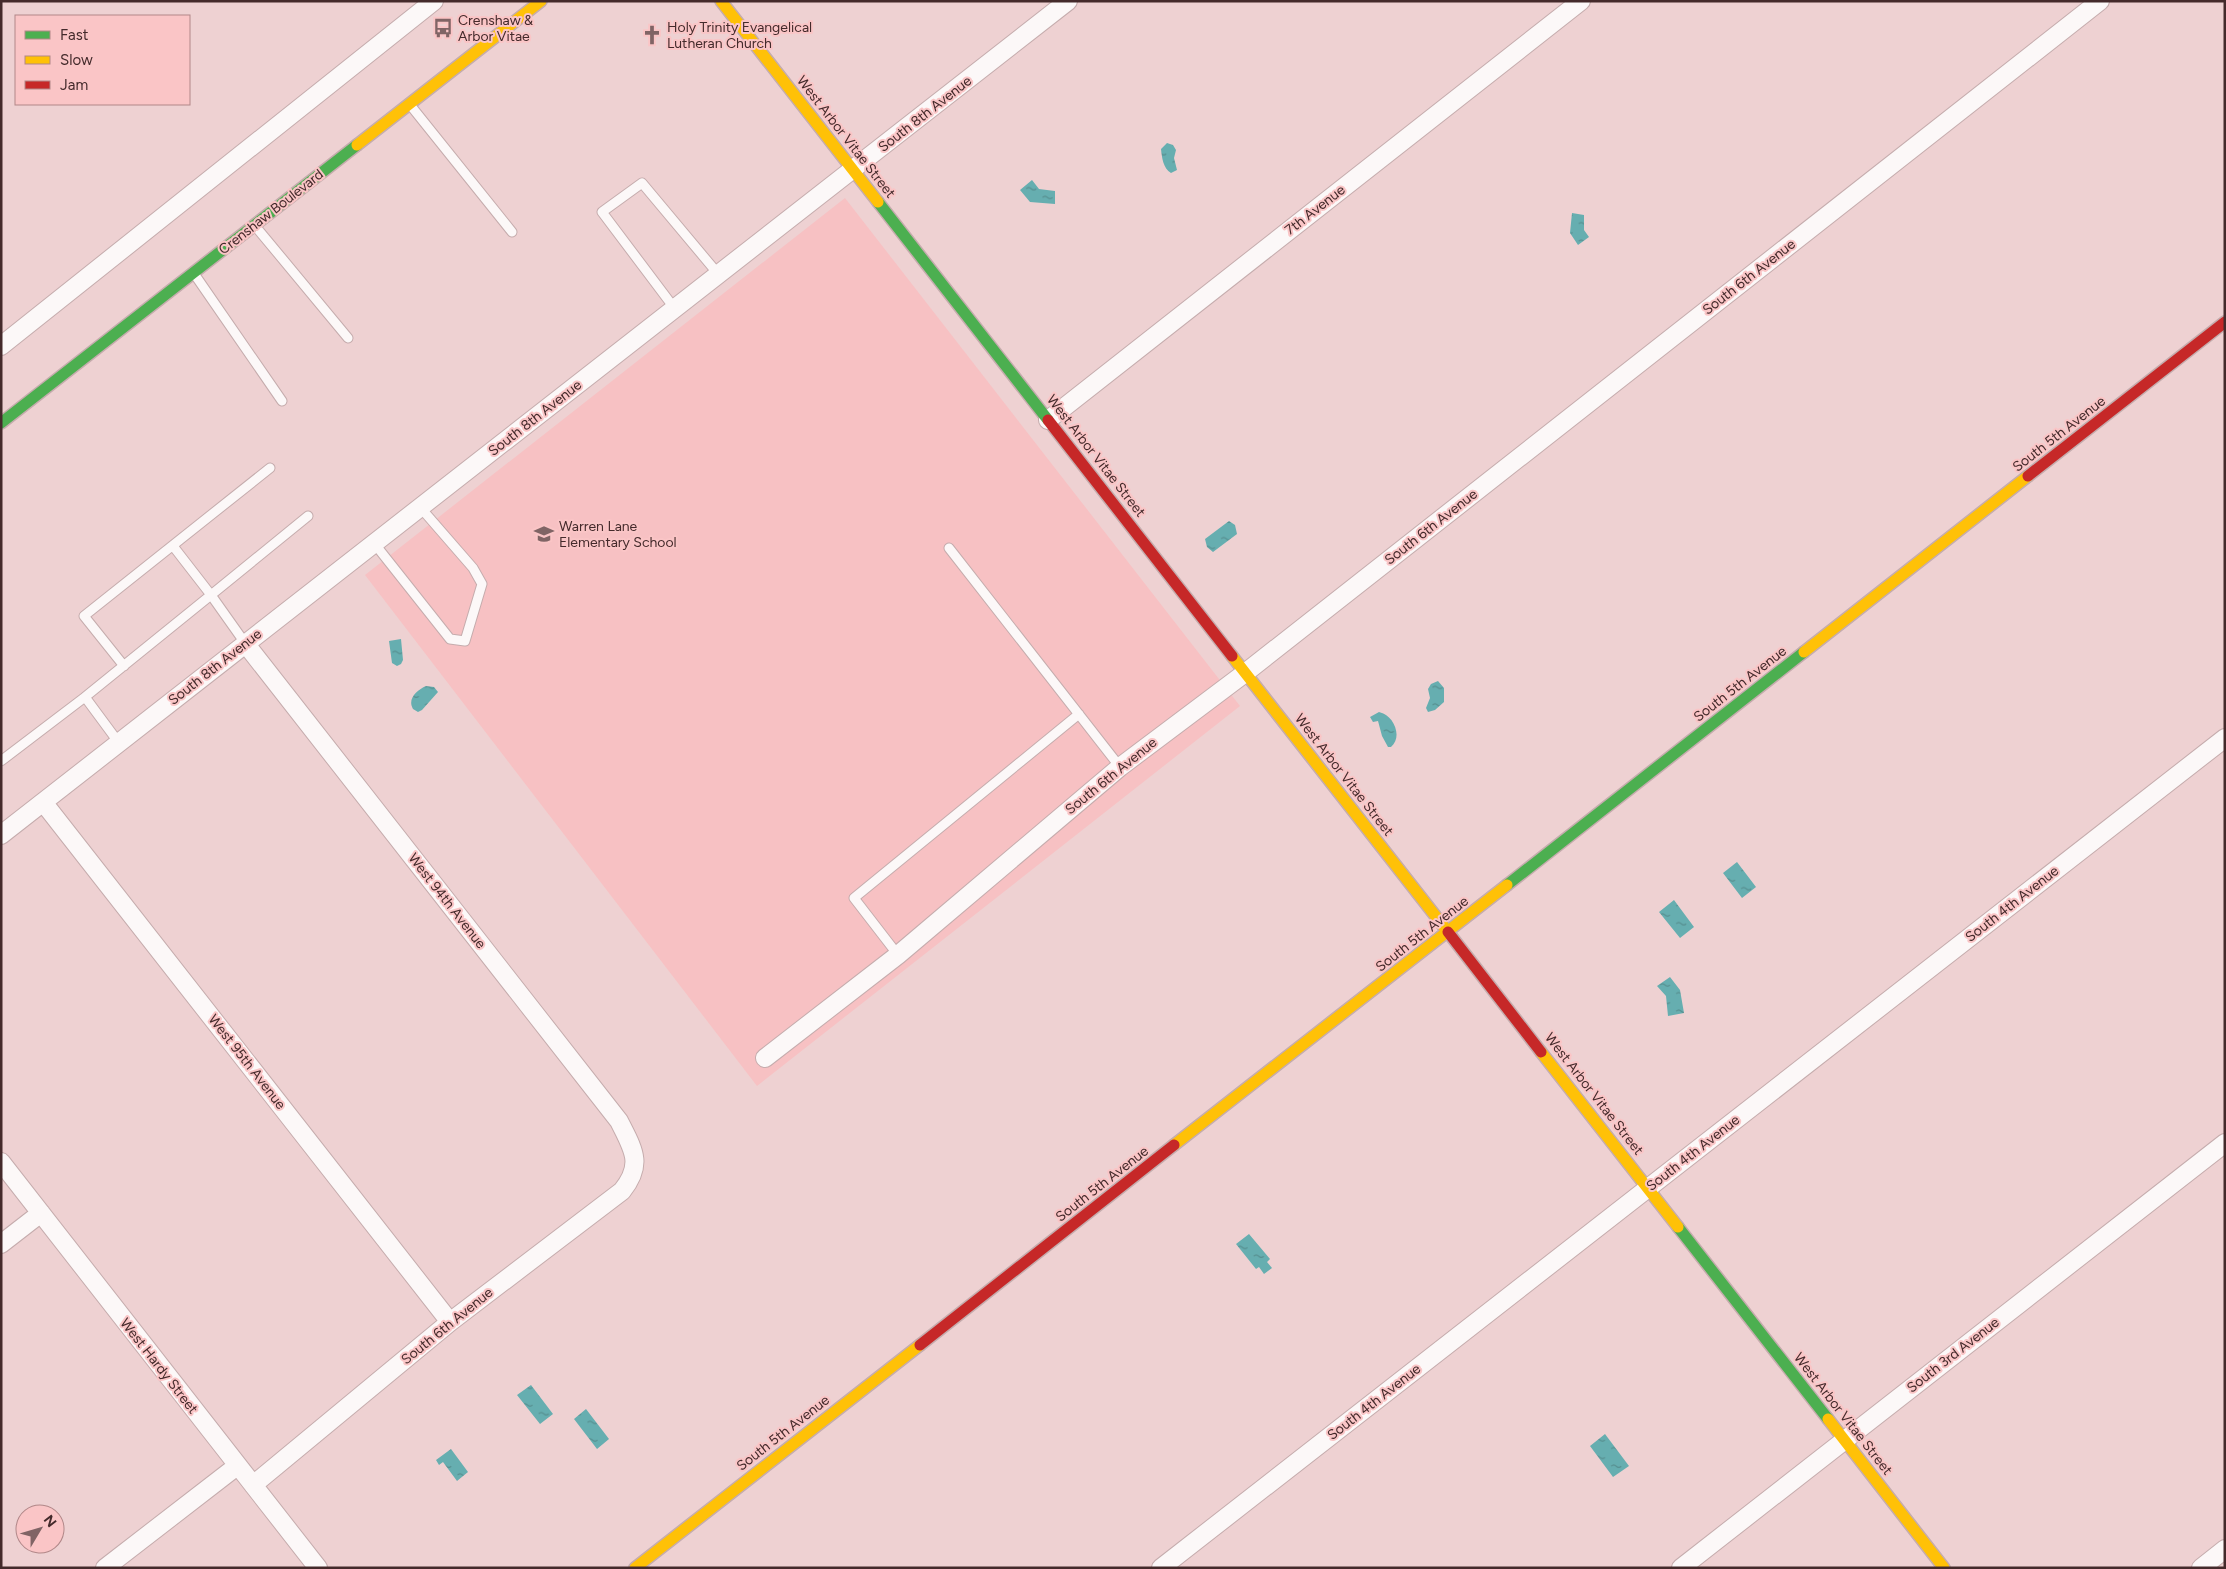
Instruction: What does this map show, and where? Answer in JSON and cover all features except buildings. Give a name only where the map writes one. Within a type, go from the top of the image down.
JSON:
[{"type":"street","points":[[1,346],[434,1]]},
{"type":"street","name":"Crenshaw Boulevard","points":[[1,423],[541,1]]},
{"type":"street","name":"West Arbor Vitae Street","points":[[721,1],[1944,1568]]},
{"type":"street","name":"South 8th Avenue","points":[[1,836],[245,643],[1068,1]]},
{"type":"street","name":"7th Avenue","points":[[1048,420],[1581,1]]},
{"type":"street","name":"South 6th Avenue","points":[[765,1058],[898,955],[1120,767],[1245,673],[2100,1]]},
{"type":"street","name":"South 5th Avenue","points":[[635,1568],[2225,322]]},
{"type":"street","name":"West 94th Avenue","points":[[245,643],[619,1121],[630,1143],[636,1166]]},
{"type":"street","name":"South 4th Avenue","points":[[1161,1568],[2225,738]]},
{"type":"street","name":"West 95th Avenue","points":[[43,802],[450,1322]]},
{"type":"street","name":"South 3rd Avenue","points":[[1681,1568],[2225,1143]]},
{"type":"street","name":"West Hardy Street","points":[[1,1162],[318,1568]]},
{"type":"street","name":"South 6th Avenue","points":[[253,1485],[450,1322],[622,1191],[632,1179],[636,1166]]},
{"type":"street","points":[[1,1244],[40,1213]]},
{"type":"street","points":[[105,1568],[237,1466]]},
{"type":"street","points":[[2201,1568],[2225,1549]]},
{"type":"lane","points":[[410,104],[512,232]]},
{"type":"lane","points":[[675,309],[602,212],[642,182],[719,275]]},
{"type":"lane","points":[[255,225],[348,338]]},
{"type":"lane","points":[[193,273],[282,402]]},
{"type":"lane","points":[[124,666],[84,616],[270,468]]},
{"type":"lane","points":[[374,543],[450,639],[465,641],[482,584],[473,568],[420,507]]},
{"type":"lane","points":[[1,761],[124,666],[308,516]]},
{"type":"lane","points":[[173,546],[245,643]]},
{"type":"lane","points":[[950,548],[1120,767]]},
{"type":"lane","points":[[85,697],[119,743]]},
{"type":"lane","points":[[898,955],[854,898],[1079,714]]},
{"type":"shaded area","points":[[845,198],[1240,706],[757,1086],[365,575]]},
{"type":"water","points":[[1167,143],[1173,145],[1176,150],[1174,158],[1177,170],[1171,173],[1165,166],[1161,152],[1161,149]]},
{"type":"water","points":[[1032,180],[1039,189],[1055,191],[1055,204],[1030,202],[1020,190]]},
{"type":"water","points":[[1572,213],[1584,215],[1584,230],[1589,237],[1578,245],[1570,233]]},
{"type":"water","points":[[1229,521],[1235,525],[1237,534],[1213,552],[1207,547],[1205,539]]},
{"type":"water","points":[[401,639],[403,660],[397,666],[392,663],[389,641]]},
{"type":"water","points":[[1438,681],[1444,688],[1444,702],[1435,710],[1428,712],[1426,708],[1430,698],[1428,689],[1431,684]]},
{"type":"water","points":[[426,686],[434,687],[438,692],[418,712],[411,705],[412,698],[416,692]]},
{"type":"water","points":[[1379,712],[1389,717],[1395,727],[1395,743],[1391,747],[1388,747],[1382,736],[1378,721],[1373,722],[1370,717]]},
{"type":"water","points":[[1737,862],[1756,887],[1742,898],[1723,873]]},
{"type":"water","points":[[1674,900],[1694,927],[1680,938],[1659,912]]},
{"type":"water","points":[[1670,977],[1680,990],[1684,1013],[1668,1016],[1666,996],[1657,986]]},
{"type":"water","points":[[1249,1234],[1270,1259],[1267,1262],[1272,1268],[1264,1274],[1259,1267],[1256,1269],[1236,1244]]},
{"type":"water","points":[[531,1385],[553,1414],[540,1424],[517,1395]]},
{"type":"water","points":[[586,1409],[609,1439],[597,1449],[574,1419]]},
{"type":"water","points":[[1605,1434],[1629,1466],[1613,1477],[1590,1446]]},
{"type":"water","points":[[451,1449],[468,1472],[457,1481],[443,1462],[439,1465],[436,1460]]},
{"type":"traffic: fast","points":[[1,423],[357,145]]},
{"type":"traffic: fast","points":[[878,202],[1048,420]]},
{"type":"traffic: fast","points":[[1507,885],[1804,652]]},
{"type":"traffic: fast","points":[[1678,1227],[1828,1419]]},
{"type":"traffic: slow","points":[[357,145],[541,1]]},
{"type":"traffic: slow","points":[[721,1],[878,202]]},
{"type":"traffic: slow","points":[[1804,652],[2028,476]]},
{"type":"traffic: slow","points":[[1232,656],[1448,932]]},
{"type":"traffic: slow","points":[[1174,1145],[1507,885]]},
{"type":"traffic: slow","points":[[1541,1052],[1678,1227]]},
{"type":"traffic: slow","points":[[635,1568],[920,1345]]},
{"type":"traffic: slow","points":[[1828,1419],[1944,1568]]},
{"type":"traffic: jam","points":[[2028,476],[2225,322]]},
{"type":"traffic: jam","points":[[1048,420],[1232,656]]},
{"type":"traffic: jam","points":[[1448,932],[1541,1052]]},
{"type":"traffic: jam","points":[[920,1345],[1174,1145]]},
{"type":"place","name":"Crenshaw & Arbor Vitae","points":[[443,28]]},
{"type":"place","name":"Holy Trinity Evangelical Lutheran Church","points":[[652,35]]},
{"type":"place","name":"Warren Lane Elementary School","points":[[544,534]]}]
